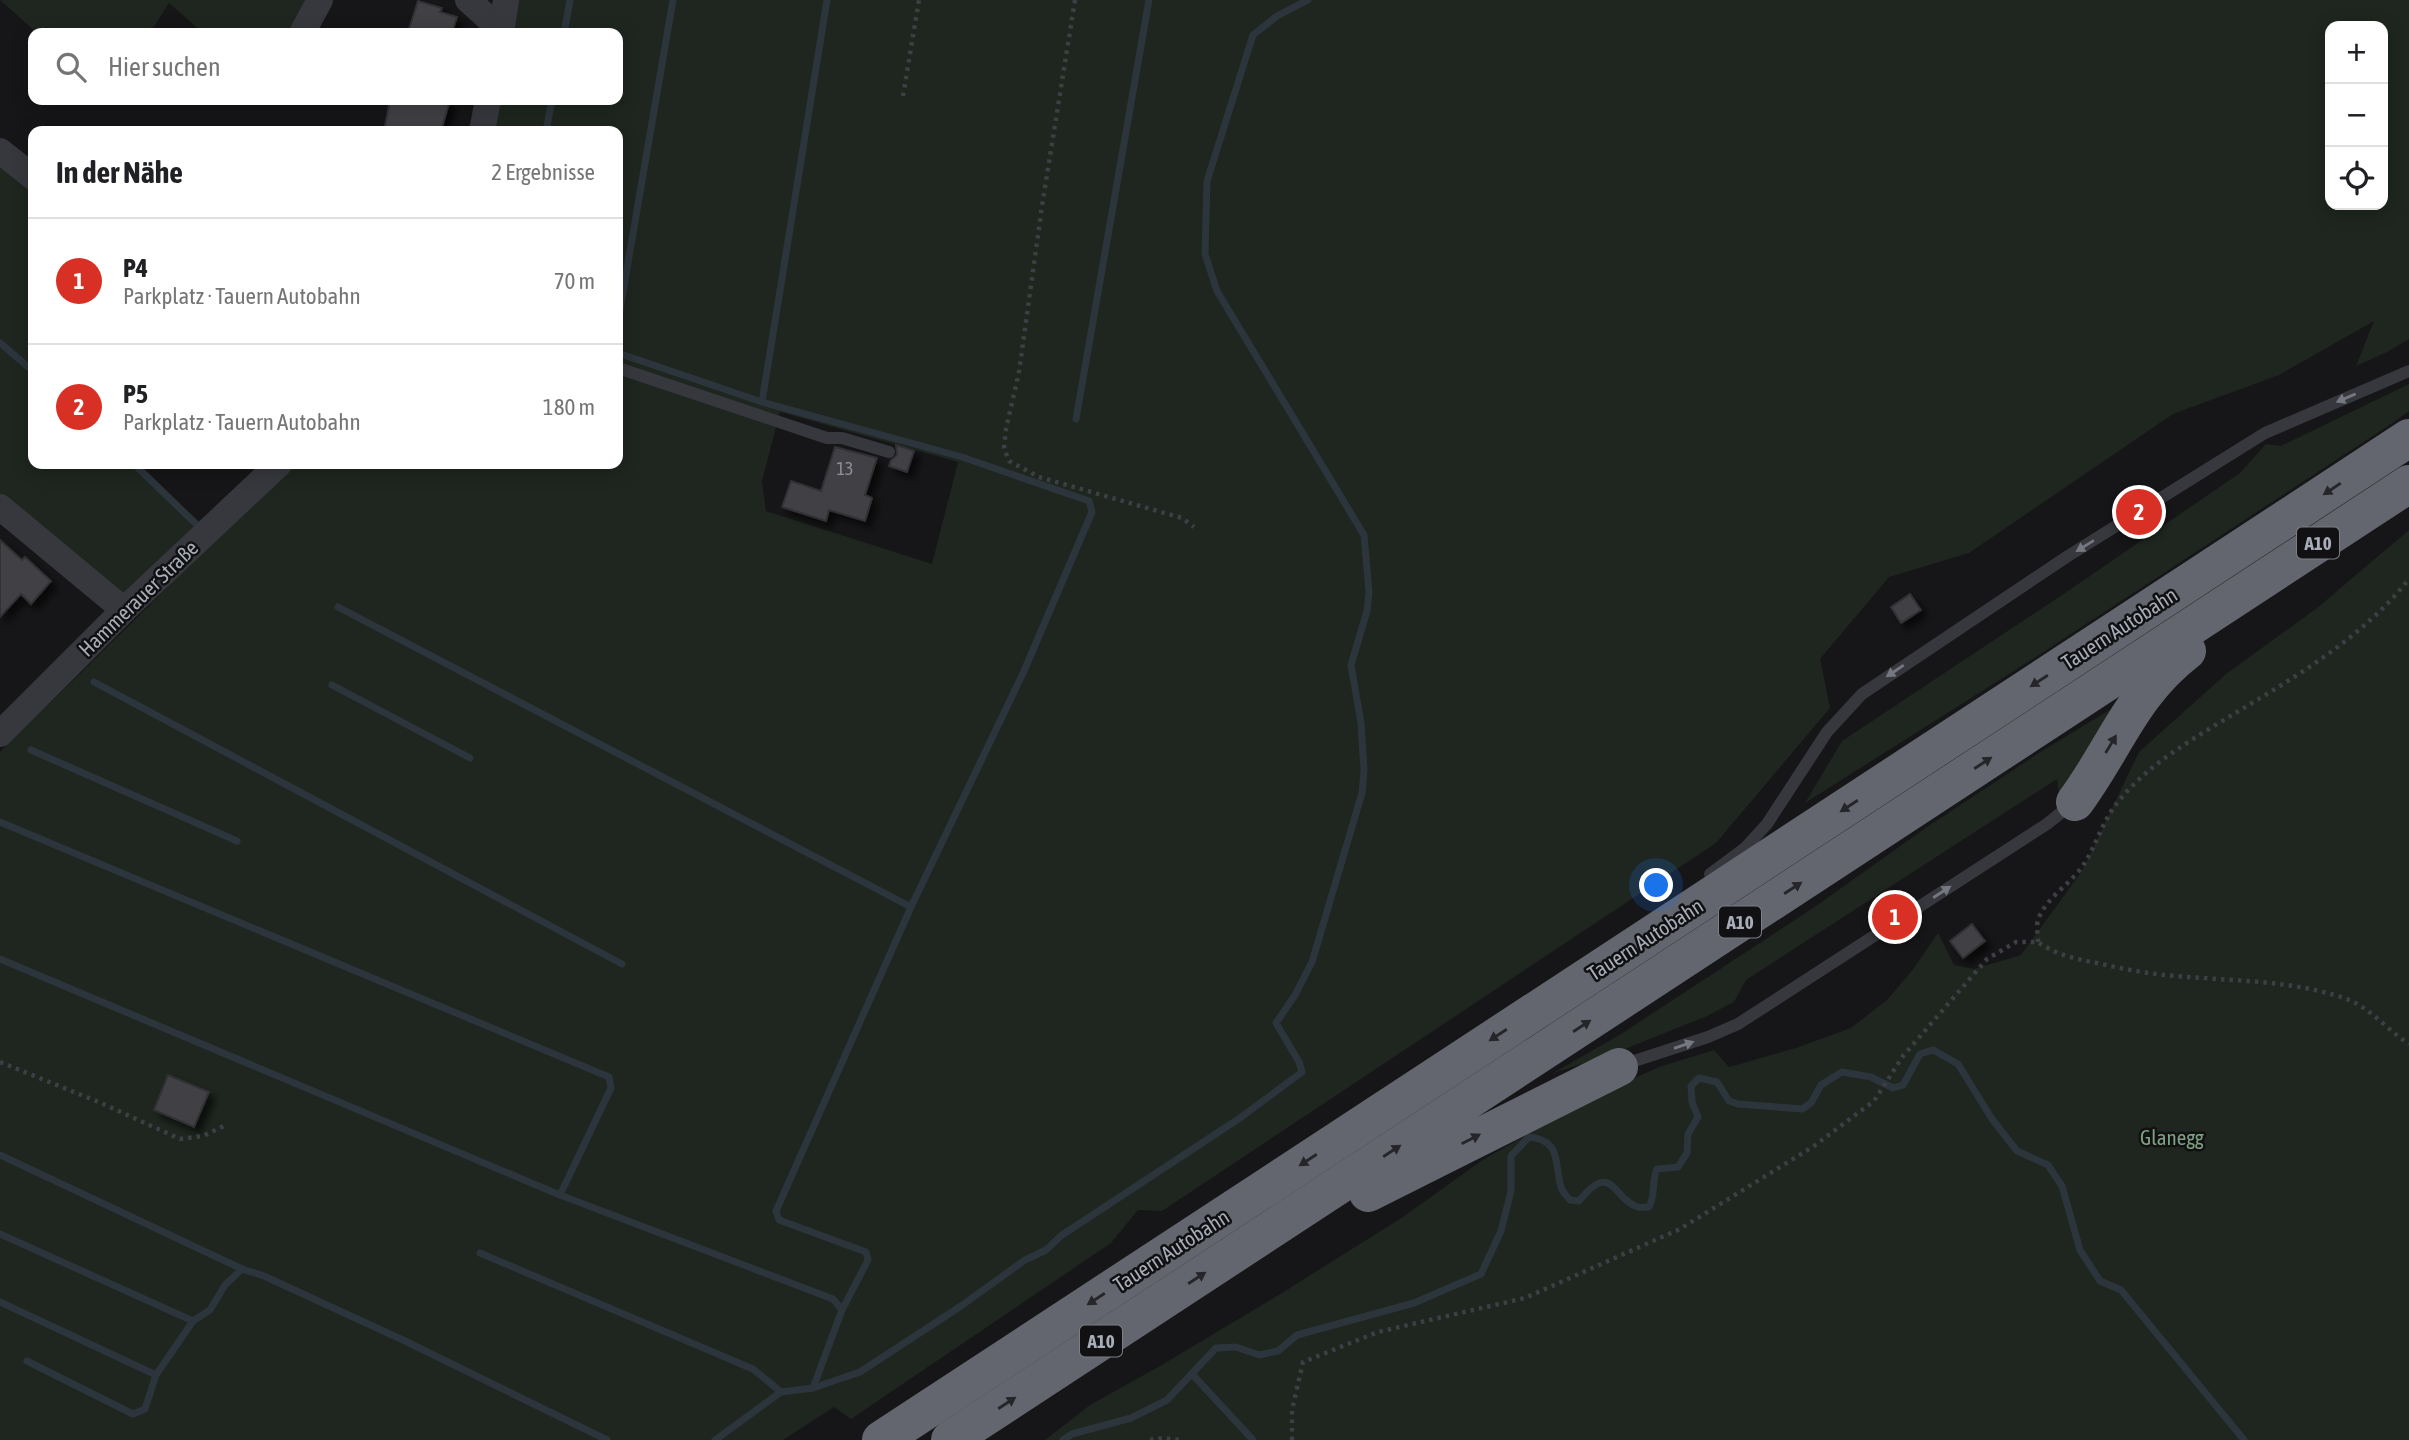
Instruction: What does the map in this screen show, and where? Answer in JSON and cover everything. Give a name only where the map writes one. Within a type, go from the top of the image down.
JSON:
[{"type":"highway","name":"Tauern Autobahn","points":[[881,1440],[2409,438]]},
{"type":"highway","name":"Tauern Autobahn","points":[[950,1440],[2409,484]]},
{"type":"highway","points":[[2075,802],[2150,685],[2166,667],[2216,629],[2228,603]]},
{"type":"highway","points":[[1679,917],[1701,881]]},
{"type":"highway","points":[[1253,1242],[1283,1243],[1374,1189],[1619,1067]]},
{"type":"street","points":[[305,28],[320,0]]},
{"type":"street","points":[[468,0],[498,28]]},
{"type":"street","points":[[501,28],[506,0]]},
{"type":"street","points":[[483,126],[487,105]]},
{"type":"street","points":[[0,151],[28,173]]},
{"type":"street","name":"Hammerauer Straße","points":[[0,734],[124,610],[274,469]]},
{"type":"street","points":[[0,507],[124,610]]},
{"type":"lane","points":[[623,370],[827,438],[842,438],[889,452]]},
{"type":"lane","points":[[1701,881],[1745,848],[1767,824],[1827,732],[1861,694],[2068,556],[2265,433],[2409,371]]},
{"type":"lane","points":[[1619,1067],[1738,1024],[2047,824],[2075,802]]},
{"type":"path","points":[[903,96],[919,0]]},
{"type":"path","points":[[1075,0],[1019,372],[1004,448],[1009,461],[1040,477],[1182,518],[1194,527]]},
{"type":"path","points":[[2038,942],[2037,921],[2048,904],[2082,867],[2118,801],[2183,745],[2275,690],[2362,628],[2409,579]]},
{"type":"path","points":[[1292,1440],[1292,1410],[1303,1362],[1378,1332],[1525,1298],[1680,1229],[1814,1146],[1874,1101],[1903,1056],[1987,960],[2016,942],[2038,942],[2052,952],[2133,971],[2274,984],[2347,999],[2372,1014],[2409,1044]]},
{"type":"path","points":[[0,1062],[180,1139],[203,1136],[224,1126]]},
{"type":"path","points":[[1150,1440],[1179,1440]]},
{"type":"green space","points":[[0,0],[309,0],[295,28],[197,28],[169,3],[153,28],[31,28]]},
{"type":"green space","points":[[509,0],[2409,0],[2409,339],[2356,366],[2374,321],[2279,375],[2173,414],[1969,553],[1889,577],[1820,659],[1830,708],[1716,843],[1162,1211],[1138,1210],[1111,1243],[851,1419],[834,1407],[783,1440],[0,1440],[0,752],[158,597],[218,533],[287,469],[623,469],[623,126],[489,126],[492,105],[623,105],[623,28],[505,28]],"holes":[[[780,412],[958,462],[932,564],[766,511],[762,481]]]},
{"type":"green space","points":[[0,164],[28,183],[28,469],[140,469],[201,523],[125,598],[0,498]]},
{"type":"green space","points":[[2409,384],[2409,411],[2394,422],[2028,662],[1805,803],[1842,741],[2240,473],[2266,444],[2281,446]]},
{"type":"green space","name":"Glanegg","points":[[2409,530],[2409,1440],[1045,1440],[1090,1405],[1277,1296],[1403,1217],[1481,1161],[1595,1096],[1659,1067],[1714,1050],[1729,1067],[1796,1048],[1851,1028],[1888,999],[1938,933],[1954,965],[1974,969],[2021,955],[2082,871],[2139,752],[2226,674],[2317,608]]},
{"type":"green space","points":[[2121,703],[2059,793],[2057,779],[1746,980],[1734,1002],[1707,1016],[1610,1055],[1553,1073],[1621,1034],[1816,906],[1927,827],[2042,751]]},
{"type":"building","points":[[418,1],[442,8],[440,12],[457,17],[454,28],[409,28]]},
{"type":"building","points":[[389,105],[449,105],[442,126],[385,126]]},
{"type":"building","points":[[896,445],[914,451],[907,472],[889,466],[897,455]]},
{"type":"building","points":[[835,447],[877,458],[865,495],[872,498],[865,521],[829,510],[826,521],[782,507],[791,481],[821,491]]},
{"type":"building","points":[[0,540],[22,560],[25,557],[51,581],[31,604],[21,594],[0,617]]},
{"type":"building","points":[[1910,594],[1921,610],[1901,623],[1891,607]]},
{"type":"building","points":[[1972,924],[1985,941],[1963,958],[1950,941]]},
{"type":"building","points":[[168,1075],[209,1092],[194,1127],[154,1110]]},
{"type":"waterway","points":[[565,28],[570,0]]},
{"type":"waterway","points":[[623,292],[673,0]]},
{"type":"waterway","points":[[762,402],[827,0]]},
{"type":"waterway","points":[[1076,419],[1149,0]]},
{"type":"waterway","points":[[715,1440],[781,1392],[813,1388],[860,1372],[961,1306],[1025,1260],[1046,1250],[1062,1235],[1240,1118],[1302,1072],[1276,1023],[1295,995],[1312,962],[1362,793],[1364,770],[1361,723],[1351,665],[1367,611],[1369,592],[1364,535],[1217,291],[1205,254],[1207,181],[1253,35],[1277,16],[1308,0]]},
{"type":"waterway","points":[[547,126],[551,105]]},
{"type":"waterway","points":[[0,343],[28,367]]},
{"type":"waterway","points":[[623,355],[762,402],[962,457],[1089,501],[1092,512],[1024,671],[911,907],[776,1211],[779,1220],[866,1252],[868,1260],[842,1310],[813,1388]]},
{"type":"waterway","points":[[139,469],[194,522]]},
{"type":"waterway","points":[[338,607],[911,907]]},
{"type":"waterway","points":[[94,682],[622,964]]},
{"type":"waterway","points":[[332,685],[470,758]]},
{"type":"waterway","points":[[31,750],[237,841]]},
{"type":"waterway","points":[[0,822],[609,1077],[611,1088],[560,1195]]},
{"type":"waterway","points":[[0,959],[560,1195],[833,1299],[842,1310]]},
{"type":"waterway","points":[[1063,1440],[1072,1434],[1131,1418],[1167,1400],[1216,1348],[1236,1347],[1259,1355],[1278,1351],[1297,1335],[1414,1303],[1481,1274],[1501,1231],[1511,1191],[1511,1156],[1529,1137],[1540,1139],[1552,1148],[1562,1189],[1570,1200],[1579,1201],[1590,1189],[1599,1183],[1606,1183],[1630,1203],[1649,1207],[1657,1169],[1678,1167],[1687,1153],[1688,1134],[1698,1117],[1692,1102],[1691,1086],[1699,1078],[1717,1082],[1729,1101],[1738,1104],[1802,1109],[1811,1103],[1821,1085],[1842,1072],[1871,1077],[1893,1088],[1903,1085],[1920,1054],[1933,1050],[1958,1064],[1992,1119],[2017,1151],[2048,1165],[2062,1186],[2080,1250],[2100,1281],[2121,1290],[2244,1440]]},
{"type":"waterway","points":[[0,1155],[242,1269],[264,1276],[405,1341],[607,1440]]},
{"type":"waterway","points":[[0,1234],[193,1321]]},
{"type":"waterway","points":[[480,1253],[753,1369],[781,1392]]},
{"type":"waterway","points":[[27,1361],[133,1414],[145,1409],[156,1375],[193,1321],[210,1310],[225,1285],[242,1269]]},
{"type":"waterway","points":[[0,1302],[156,1375]]},
{"type":"waterway","points":[[1192,1374],[1253,1440]]},
{"type":"place","name":"P5","points":[[2139,512]]},
{"type":"place","name":"P4","points":[[1895,917]]}]
